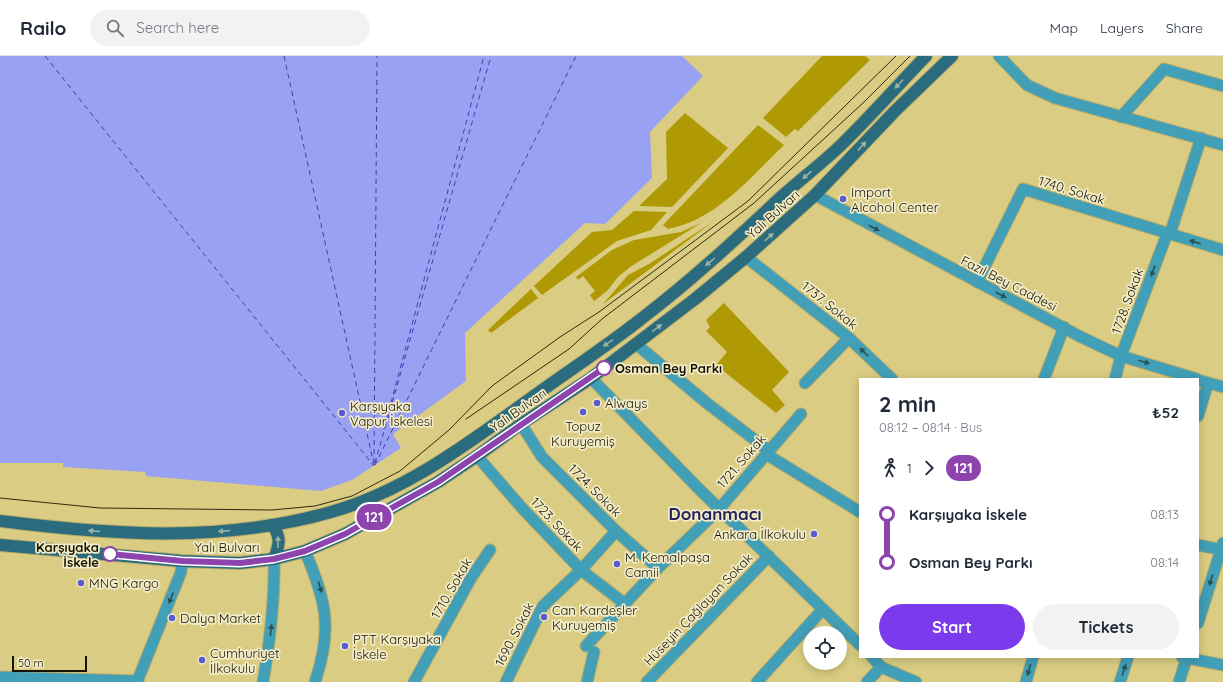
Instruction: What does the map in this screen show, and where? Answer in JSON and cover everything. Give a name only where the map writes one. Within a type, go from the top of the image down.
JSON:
[{"type":"main road","name":"Yalı Bulvarı","points":[[0,521],[150,535],[186,535],[267,526],[332,512],[395,488],[485,431],[641,319],[730,245],[783,195],[839,147],[926,56]]},
{"type":"main road","name":"Yalı Bulvarı","points":[[0,545],[182,561],[240,563],[274,559],[305,551],[345,534],[425,490],[591,378],[636,344],[746,257],[815,195],[896,111],[952,56]]},
{"type":"main road","points":[[267,526],[280,538],[279,548],[274,559]]},
{"type":"street","points":[[999,56],[1027,85],[1055,98],[1223,145]]},
{"type":"street","points":[[1121,117],[1164,70],[1223,86]]},
{"type":"street","name":"1728. Sokak","points":[[1115,378],[1122,356],[1168,234],[1201,138]]},
{"type":"street","name":"1740. Sokak","points":[[977,282],[1022,189],[1168,234]]},
{"type":"street","name":"Fazıl Bey Caddesi","points":[[815,195],[977,282],[1122,356],[1194,378]]},
{"type":"street","points":[[1168,234],[1223,250]]},
{"type":"street","name":"1737. Sokak","points":[[746,257],[849,338],[891,378]]},
{"type":"street","points":[[1044,378],[1064,327]]},
{"type":"street","points":[[805,383],[849,338]]},
{"type":"street","points":[[636,344],[767,452],[859,511]]},
{"type":"street","points":[[591,378],[719,509],[770,556],[859,644]]},
{"type":"street","name":"Fazıl Bey Caddesi","points":[[1201,380],[1223,387]]},
{"type":"street","points":[[1199,404],[1201,380]]},
{"type":"street","name":"1721. Sokak","points":[[587,682],[590,649],[624,603],[719,509],[801,414]]},
{"type":"street","name":"1724. Sokak","points":[[521,424],[542,457],[616,530],[658,568]]},
{"type":"street","name":"1723. Sokak","points":[[477,456],[522,508],[581,570],[624,603]]},
{"type":"street","name":"1690. Sokak","points":[[506,682],[543,606],[581,570],[616,530]]},
{"type":"street","points":[[1199,545],[1222,547],[1199,620]]},
{"type":"street","name":"1710. Sokak","points":[[414,682],[471,578],[490,550]]},
{"type":"street","points":[[305,551],[319,583],[325,606],[326,626],[323,656],[315,682]]},
{"type":"street","name":"Hüseyin Çağlayan Sokak","points":[[647,682],[770,556]]},
{"type":"street","points":[[263,682],[275,592],[274,559]]},
{"type":"street","points":[[0,677],[138,682],[181,572],[182,561]]},
{"type":"street","points":[[757,682],[824,609]]},
{"type":"street","points":[[873,658],[881,666],[916,682]]},
{"type":"street","points":[[1026,682],[1033,658]]},
{"type":"street","points":[[1120,682],[1128,658]]},
{"type":"street","points":[[1179,682],[1185,658]]},
{"type":"street","points":[[1190,658],[1223,665]]},
{"type":"street","points":[[867,682],[881,666]]},
{"type":"shaded area","points":[[822,56],[865,56],[870,60],[798,131],[795,129],[786,137],[763,118]]},
{"type":"shaded area","points":[[685,113],[728,148],[672,207],[639,206],[667,179],[666,132]]},
{"type":"shaded area","points":[[758,125],[784,145],[745,184],[702,217],[668,229],[663,225]]},
{"type":"shaded area","points":[[634,211],[667,212],[651,230],[617,241],[542,295],[534,286],[592,232],[612,230]]},
{"type":"shaded area","points":[[714,221],[603,304],[628,275],[649,264]]},
{"type":"shaded area","points":[[701,223],[630,267],[618,277],[607,291],[594,301],[590,295],[595,291],[583,276],[578,280],[576,277],[612,250],[634,240],[681,232]]},
{"type":"shaded area","points":[[531,289],[538,298],[491,333],[488,330]]},
{"type":"shaded area","name":"Osman Bey Parkı","points":[[724,303],[789,372],[772,390],[785,405],[776,413],[716,365],[727,352],[706,331],[710,327],[706,320]]},
{"type":"water","points":[[0,56],[682,56],[703,76],[650,132],[652,178],[605,224],[585,223],[465,333],[466,381],[393,434],[401,448],[352,480],[321,491],[146,476],[145,472],[63,467],[63,463],[0,463]]},
{"type":"ferry route","points":[[45,56],[374,466]]},
{"type":"ferry route","points":[[284,56],[374,465]]},
{"type":"ferry route","points":[[374,463],[377,56]]},
{"type":"ferry route","points":[[384,429],[484,56]]},
{"type":"ferry route","points":[[375,463],[491,56]]},
{"type":"ferry route","points":[[375,465],[576,56]]},
{"type":"tram line","points":[[0,498],[100,508],[272,510],[315,506],[352,496],[400,471],[449,430],[492,386],[560,337],[599,312],[748,201],[896,56]]},
{"type":"tram line","points":[[466,419],[569,349],[602,319],[754,203],[863,103],[910,56]]},
{"type":"bus line","name":"121","points":[[110,554],[182,561],[240,563],[274,559],[305,551],[345,534],[438,482],[604,368]]},
{"type":"place","name":"Import Alcohol Center","points":[[843,199]]},
{"type":"place","name":"Osman Bey Parkı","points":[[604,368]]},
{"type":"place","name":"Always","points":[[597,403]]},
{"type":"place","name":"Topuz Kuruyemiş","points":[[583,412]]},
{"type":"place","name":"Karşıyaka Vapur İskelesi","points":[[342,413]]},
{"type":"place","name":"Ankara İlkokulu","points":[[814,534]]},
{"type":"place","name":"Karşıyaka İskele","points":[[110,554]]},
{"type":"place","name":"M. Kemalpaşa Camii","points":[[617,564]]},
{"type":"place","name":"MNG Kargo","points":[[81,583]]},
{"type":"place","name":"Can Kardeşler Kuruyemiş","points":[[544,617]]},
{"type":"place","name":"Dalya Market","points":[[172,618]]},
{"type":"place","name":"PTT Karşıyaka İskele","points":[[345,646]]},
{"type":"place","name":"Cumhuriyet İlkokulu","points":[[202,660]]},
{"type":"district","name":"Donanmacı","points":[[715,513]]}]
